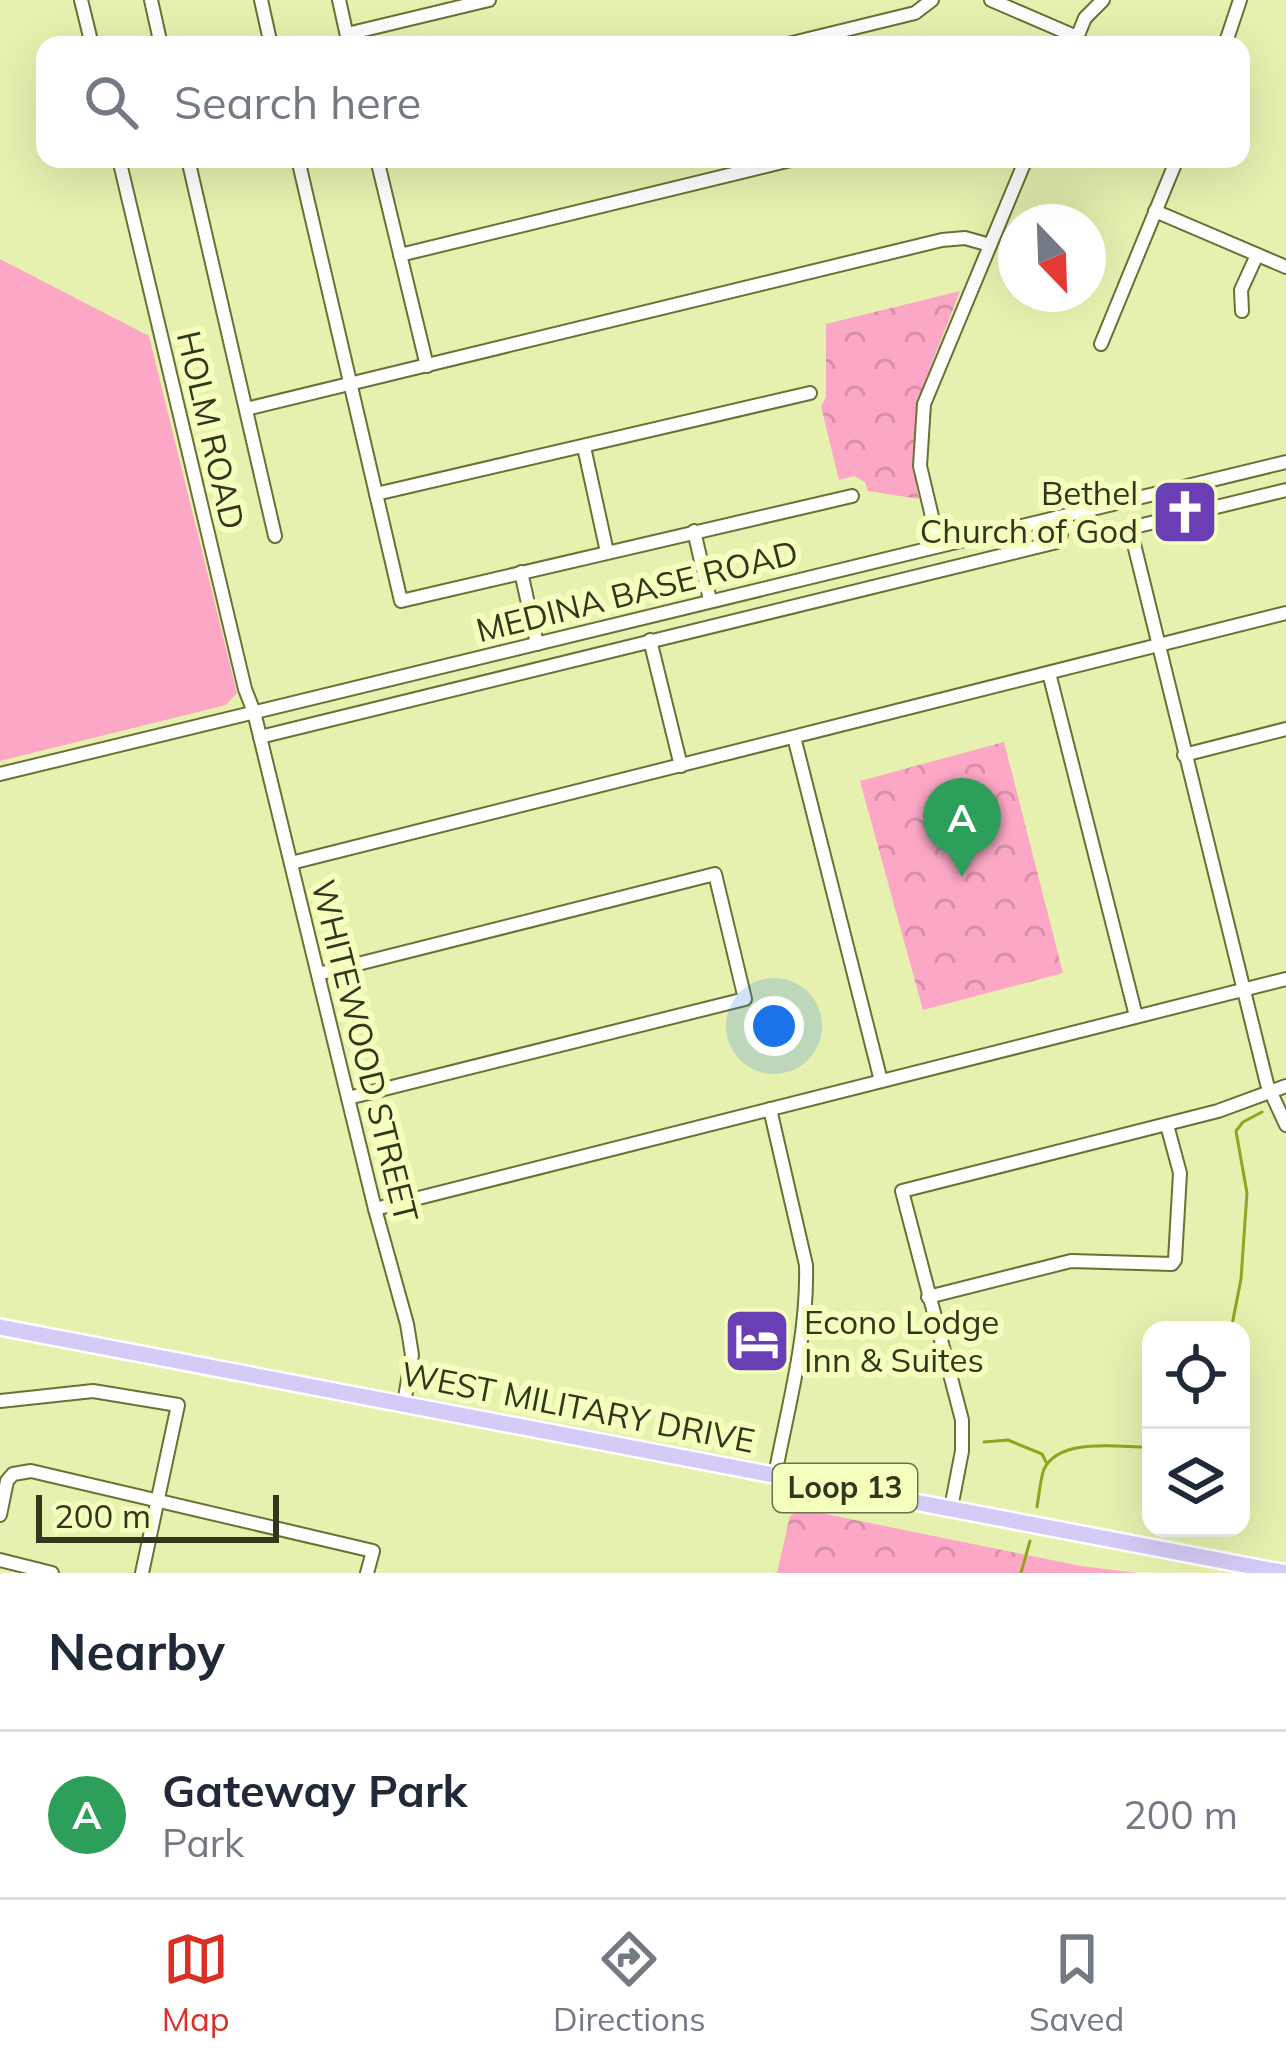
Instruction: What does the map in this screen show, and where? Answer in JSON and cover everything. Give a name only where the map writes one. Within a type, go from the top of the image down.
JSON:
[{"type":"main road","name":"WEST MILITARY DRIVE","points":[[0,1327],[1286,1573]]},
{"type":"street","points":[[81,0],[90,36]]},
{"type":"street","points":[[151,0],[159,36]]},
{"type":"street","points":[[261,0],[270,36]]},
{"type":"street","points":[[339,0],[347,36]]},
{"type":"street","points":[[362,36],[489,0]]},
{"type":"street","points":[[821,36],[915,13],[932,0]]},
{"type":"street","points":[[991,0],[1066,36]]},
{"type":"street","points":[[1078,36],[1091,10],[1103,0]]},
{"type":"street","points":[[1229,36],[1240,0]]},
{"type":"street","name":"HOLM ROAD","points":[[121,168],[254,712]]},
{"type":"street","points":[[190,168],[275,536]]},
{"type":"street","points":[[300,168],[401,601],[852,496]]},
{"type":"street","points":[[379,168],[427,366]]},
{"type":"street","points":[[400,255],[758,168]]},
{"type":"street","points":[[939,546],[920,466],[924,404],[1022,168]]},
{"type":"street","points":[[1101,344],[1173,168]]},
{"type":"street","points":[[1155,211],[1286,267]]},
{"type":"street","points":[[246,409],[942,240],[965,238],[990,244]]},
{"type":"street","points":[[1242,311],[1241,290],[1257,255]]},
{"type":"street","points":[[376,494],[810,393]]},
{"type":"street","points":[[584,447],[607,552]]},
{"type":"street","name":"MEDINA BASE ROAD","points":[[0,774],[1286,462]]},
{"type":"street","points":[[1286,490],[1130,528],[1243,989],[1270,1091],[1286,1125]]},
{"type":"street","points":[[260,736],[1057,542],[1061,536],[1057,518]]},
{"type":"street","points":[[694,531],[710,600]]},
{"type":"street","points":[[521,572],[537,644]]},
{"type":"street","points":[[292,863],[1286,613]]},
{"type":"street","points":[[650,640],[681,766]]},
{"type":"street","points":[[447,665],[452,688]]},
{"type":"street","points":[[1049,673],[1136,1016]]},
{"type":"street","name":"WHITEWOOD STREET","points":[[254,712],[374,1208],[410,1336],[404,1405]]},
{"type":"street","points":[[1184,755],[1286,729]]},
{"type":"street","points":[[794,737],[880,1081]]},
{"type":"street","points":[[318,974],[715,874],[745,999],[348,1098]]},
{"type":"street","points":[[374,1208],[1286,979]]},
{"type":"street","points":[[951,1508],[962,1451],[962,1420],[902,1192],[1167,1125],[1286,1086]]},
{"type":"street","points":[[770,1109],[807,1283],[804,1323],[775,1475]]},
{"type":"street","points":[[928,1297],[1061,1262],[1172,1264],[1181,1185],[1167,1125]]},
{"type":"street","points":[[0,1401],[93,1391],[178,1406],[142,1573]]},
{"type":"street","points":[[0,1514],[7,1480],[21,1471],[373,1551],[368,1573]]},
{"type":"street","points":[[1,1560],[52,1573]]},
{"type":"green space","points":[[0,259],[149,336],[237,693],[226,705],[0,761]]},
{"type":"green space","points":[[960,291],[917,416],[914,441],[919,499],[868,491],[865,482],[854,476],[839,480],[821,406],[826,397],[826,324]]},
{"type":"green space","points":[[1004,742],[1063,973],[923,1010],[860,781]]},
{"type":"green space","points":[[801,1509],[1081,1566],[1137,1573],[777,1573],[790,1516]]},
{"type":"waterway","points":[[1233,1321],[1247,1193],[1236,1131],[1262,1112]]},
{"type":"waterway","points":[[984,1442],[1008,1440],[1042,1454],[1046,1462]]},
{"type":"waterway","points":[[1037,1507],[1044,1469],[1063,1452],[1092,1446],[1142,1447]]},
{"type":"waterway","points":[[1021,1573],[1030,1541]]},
{"type":"place","name":"Bethel Church of God","points":[[1185,512]]},
{"type":"place","name":"Gateway Park","points":[[962,877]]},
{"type":"place","name":"Econo Lodge Inn & Suites","points":[[757,1341]]}]
